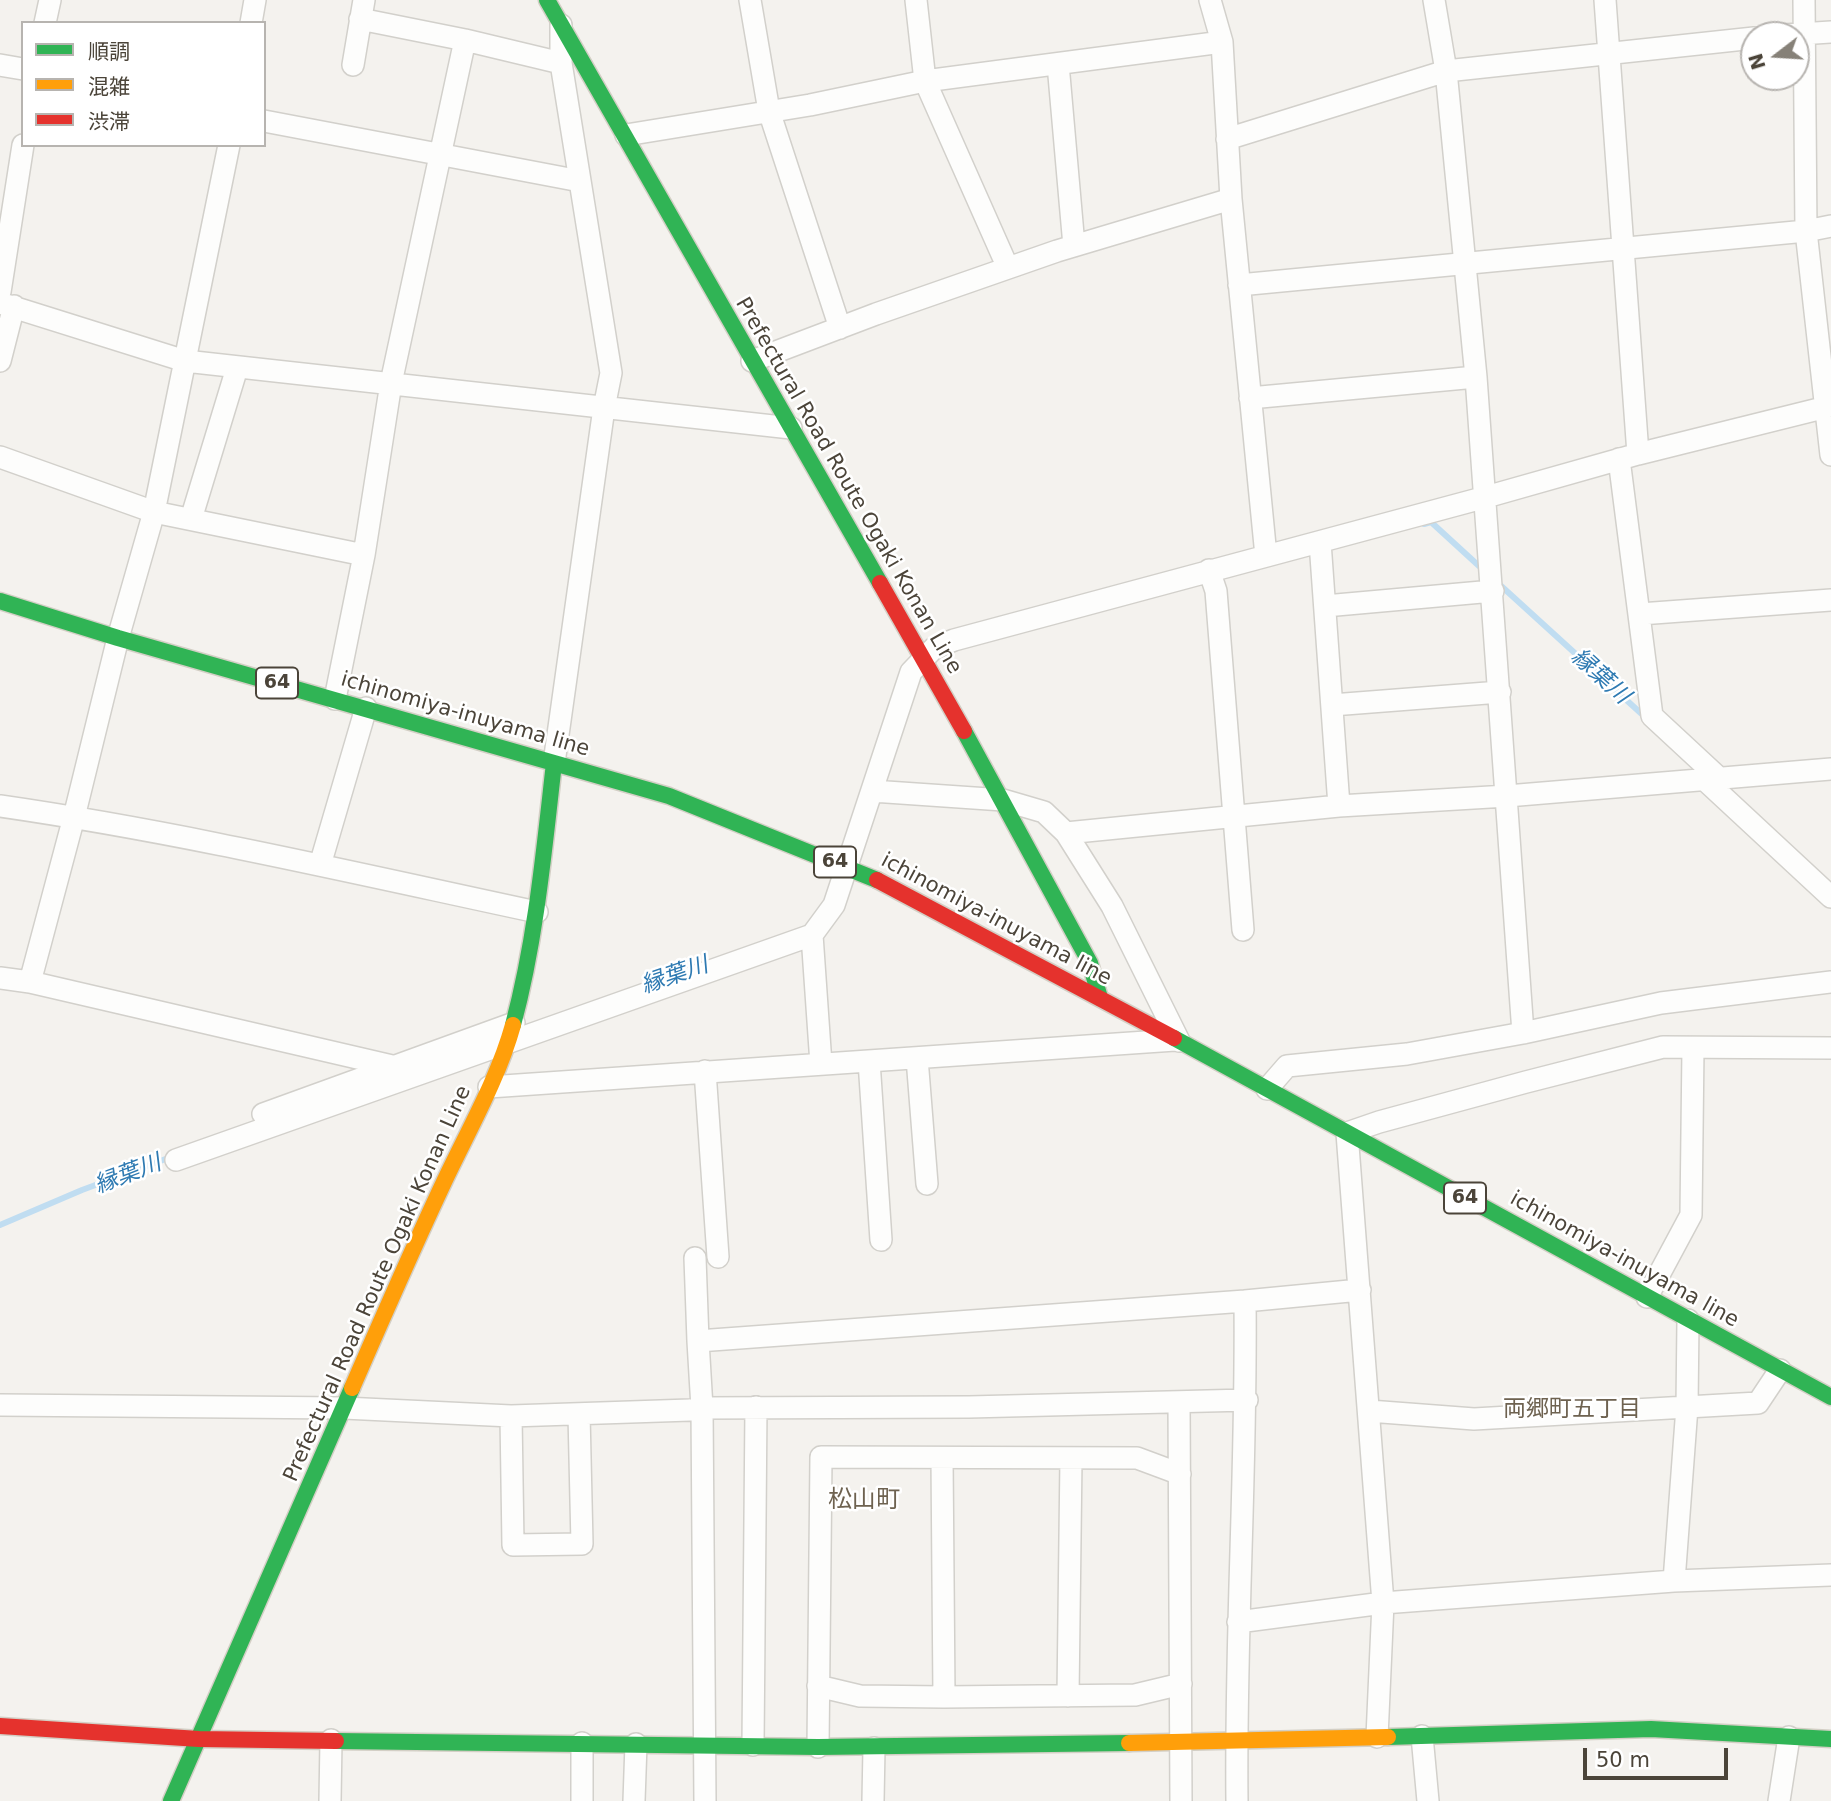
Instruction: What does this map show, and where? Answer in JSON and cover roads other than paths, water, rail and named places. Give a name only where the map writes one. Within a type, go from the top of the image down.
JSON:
[{"type":"main road","name":"Prefectural Road Route Ogaki Konan Line","points":[[547,0],[1003,800],[1090,962],[1100,998]]},
{"type":"main road","name":"ichinomiya-inuyama line","points":[[0,601],[118,638],[669,796],[866,874],[1100,998],[1831,1396]]},
{"type":"main road","name":"Prefectural Road Route Ogaki Konan Line","points":[[171,1801],[424,1227],[489,1087],[511,1032],[537,912],[554,764]]},
{"type":"main road","points":[[0,1726],[199,1739],[706,1744],[818,1748],[1236,1741],[1651,1729],[1831,1737]]},
{"type":"street","points":[[45,21],[50,0]]},
{"type":"street","points":[[251,21],[255,0]]},
{"type":"street","points":[[750,0],[769,111],[840,328]]},
{"type":"street","points":[[916,0],[925,81],[1008,268]]},
{"type":"street","points":[[1210,0],[1222,41],[1231,199],[1266,556]]},
{"type":"street","points":[[1434,0],[1446,71],[1476,377],[1523,1033]]},
{"type":"street","points":[[1605,0],[1623,249],[1628,456],[1640,614],[1652,716],[1831,897]]},
{"type":"street","points":[[1798,21],[1804,0]]},
{"type":"street","points":[[353,65],[362,10],[465,40],[561,63]]},
{"type":"street","points":[[554,764],[611,373],[561,63],[561,26]]},
{"type":"street","points":[[1810,33],[1831,32]]},
{"type":"street","points":[[335,699],[364,555],[391,383],[465,40]]},
{"type":"street","points":[[1227,139],[1446,71],[1740,40]]},
{"type":"street","points":[[626,135],[810,105],[925,81],[1222,41]]},
{"type":"street","points":[[1058,64],[1074,246]]},
{"type":"street","points":[[0,65],[21,69]]},
{"type":"street","points":[[1797,91],[1806,231],[1828,407],[1831,455]]},
{"type":"street","points":[[266,121],[580,181]]},
{"type":"street","points":[[0,362],[23,147]]},
{"type":"street","points":[[30,982],[118,638],[154,512],[229,147]]},
{"type":"street","points":[[752,361],[1008,268],[1231,199]]},
{"type":"street","points":[[1239,285],[1806,231],[1831,226]]},
{"type":"street","points":[[5,301],[185,361],[791,428]]},
{"type":"street","points":[[191,519],[237,368]]},
{"type":"street","points":[[1250,398],[1476,377]]},
{"type":"street","points":[[176,1160],[271,1118],[511,1032],[812,935],[834,905],[911,673],[934,648],[954,640],[1486,497],[1628,456],[1828,407]]},
{"type":"street","points":[[0,457],[154,512],[364,555]]},
{"type":"street","points":[[1320,542],[1339,806]]},
{"type":"street","points":[[1209,570],[1216,591],[1244,930]]},
{"type":"street","points":[[1325,606],[1493,591]]},
{"type":"street","points":[[1640,614],[1831,600]]},
{"type":"street","points":[[1332,705],[1500,692]]},
{"type":"street","points":[[320,865],[366,708]]},
{"type":"street","points":[[1066,833],[1339,806],[1507,796],[1831,769]]},
{"type":"street","points":[[489,1087],[1177,1041],[1112,906],[1066,833],[1044,812],[1003,800],[872,791]]},
{"type":"street","points":[[0,806],[74,817],[320,865],[537,912]]},
{"type":"street","points":[[812,935],[821,1064]]},
{"type":"street","points":[[0,978],[30,982],[389,1076]]},
{"type":"street","points":[[1267,1089],[1287,1066],[1408,1054],[1523,1033],[1661,1003],[1831,982]]},
{"type":"street","points":[[1377,1737],[1382,1603],[1347,1133],[1499,1089],[1663,1047],[1831,1048]]},
{"type":"street","points":[[1647,1297],[1691,1215],[1693,1048]]},
{"type":"street","points":[[916,1058],[927,1184]]},
{"type":"street","points":[[869,1061],[881,1240]]},
{"type":"street","points":[[705,1071],[719,1257]]},
{"type":"street","points":[[206,1135],[271,1118]]},
{"type":"street","points":[[695,1258],[702,1408],[705,1801]]},
{"type":"street","points":[[698,1340],[1245,1301],[1360,1290]]},
{"type":"street","points":[[1237,1801],[1238,1622],[1247,1400],[1245,1301]]},
{"type":"street","points":[[1674,1581],[1687,1407],[1688,1320]]},
{"type":"street","points":[[1369,1411],[1474,1419],[1758,1403],[1780,1370]]},
{"type":"street","points":[[0,1405],[344,1408],[511,1416],[702,1408],[969,1408],[1247,1400]]},
{"type":"street","points":[[1179,1402],[1181,1801]]},
{"type":"street","points":[[753,1745],[756,1407]]},
{"type":"street","points":[[511,1416],[513,1545],[582,1544],[579,1414]]},
{"type":"street","points":[[818,1748],[821,1457],[1137,1458],[1180,1474]]},
{"type":"street","points":[[942,1458],[944,1697]]},
{"type":"street","points":[[1068,1696],[1071,1458]]},
{"type":"street","points":[[1238,1622],[1382,1603],[1674,1581],[1831,1575]]},
{"type":"street","points":[[818,1686],[860,1696],[944,1697],[1135,1695],[1181,1684]]},
{"type":"street","points":[[1422,1736],[1428,1801]]},
{"type":"street","points":[[1779,1801],[1789,1737]]},
{"type":"street","points":[[330,1801],[331,1741]]},
{"type":"street","points":[[582,1743],[582,1801]]},
{"type":"street","points":[[634,1801],[636,1744]]},
{"type":"street","points":[[873,1801],[874,1748]]},
{"type":"waterway","name":"縁葉川","points":[[1424,524],[1431,522],[1479,566]]},
{"type":"waterway","name":"縁葉川","points":[[1499,584],[1645,717]]},
{"type":"waterway","name":"縁葉川","points":[[0,1225],[82,1190],[171,1157]]},
{"type":"district","name":"両郷町五丁目","points":[[1572,1410]]},
{"type":"district","name":"松山町","points":[[864,1501]]}]
